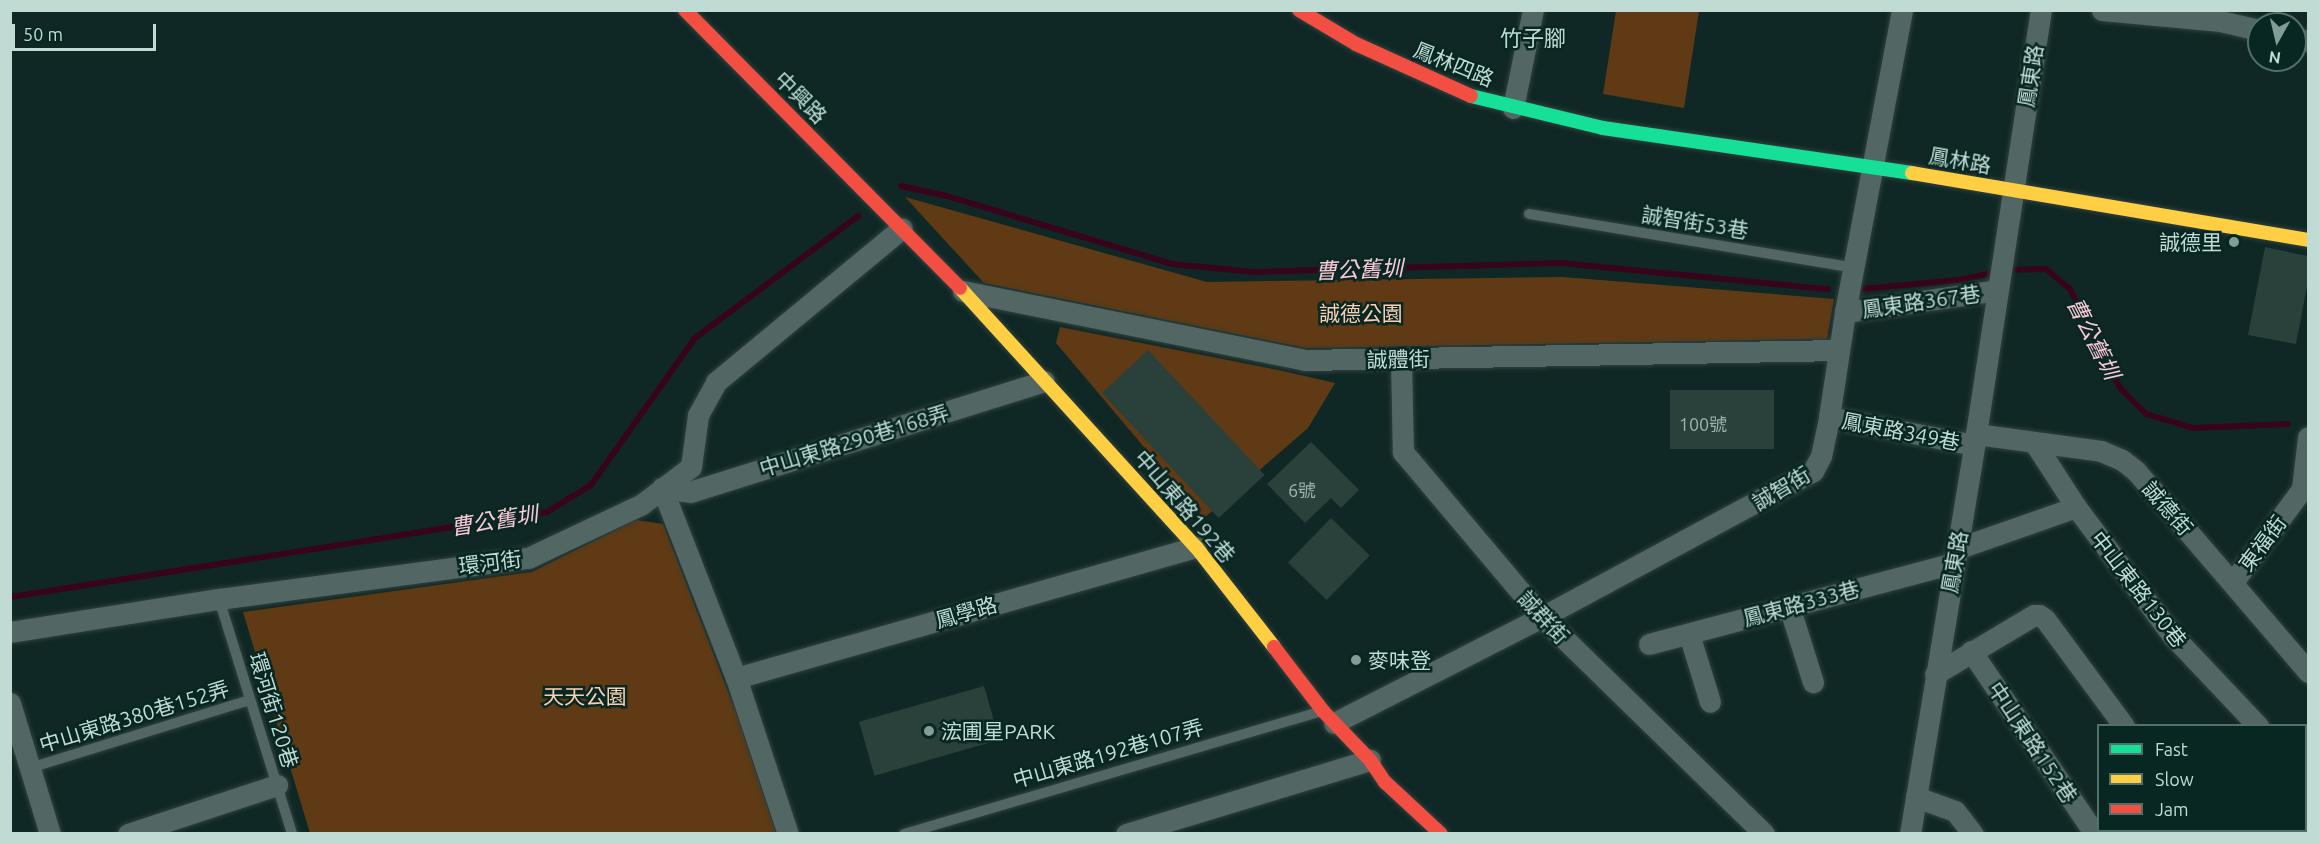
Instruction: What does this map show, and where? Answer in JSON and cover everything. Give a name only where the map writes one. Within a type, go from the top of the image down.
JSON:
[{"type":"street","name":"中興路","points":[[685,10],[888,213]]},
{"type":"street","name":"鳳林四路","points":[[1299,10],[1356,44],[1462,93],[1513,108],[1604,128]]},
{"type":"street","points":[[1513,108],[1533,10]]},
{"type":"street","name":"誠智街","points":[[1329,717],[1542,617],[1806,477],[1818,464],[1829,417],[1845,312],[1902,10]]},
{"type":"street","name":"鳳東路","points":[[1910,834],[1975,439],[2011,190],[2041,10]]},
{"type":"street","points":[[2102,10],[2221,16],[2247,26]]},
{"type":"street","name":"鳳林路","points":[[1604,128],[1874,167],[2308,240]]},
{"type":"street","name":"中山東路192巷","points":[[888,213],[963,291],[1196,547],[1329,717],[1370,760],[1385,782],[1441,834]]},
{"type":"street","name":"環河街","points":[[10,632],[219,599],[528,558],[642,504],[691,467],[698,415],[716,382],[902,228]]},
{"type":"street","name":"鳳東路367巷","points":[[1845,312],[1997,290]]},
{"type":"street","name":"誠體街","points":[[963,291],[1305,360],[1839,350]]},
{"type":"street","name":"誠群街","points":[[1401,360],[1403,452],[1542,617],[1764,834]]},
{"type":"street","name":"中山東路290巷168弄","points":[[662,488],[690,492],[1044,381]]},
{"type":"street","name":"鳳東路349巷","points":[[1829,417],[1975,439]]},
{"type":"street","name":"東福街","points":[[2233,582],[2305,493],[2308,437]]},
{"type":"street","name":"誠德街","points":[[1975,439],[2034,442],[2101,451],[2122,460],[2136,471],[2308,672]]},
{"type":"street","name":"中山東路130巷","points":[[2034,442],[2076,507],[2173,636],[2256,724]]},
{"type":"street","points":[[662,488],[736,678],[788,834]]},
{"type":"street","name":"鳳東路333巷","points":[[1650,644],[1789,606],[1954,556],[2076,507]]},
{"type":"street","name":"鳳學路","points":[[736,678],[1196,547]]},
{"type":"street","points":[[1789,606],[1813,682]]},
{"type":"street","points":[[1935,674],[2034,615],[2039,615],[2045,619],[2123,724]]},
{"type":"street","points":[[1689,634],[1710,702]]},
{"type":"street","name":"中山東路152巷","points":[[1971,651],[2095,834]]},
{"type":"street","points":[[10,703],[50,834]]},
{"type":"street","points":[[1126,834],[1172,827],[1370,760]]},
{"type":"street","points":[[128,834],[277,785]]},
{"type":"street","points":[[1916,797],[1955,811],[1973,834]]},
{"type":"lane","name":"誠智街53巷","points":[[1529,214],[1854,268]]},
{"type":"lane","name":"環河街120巷","points":[[219,599],[292,834]]},
{"type":"lane","name":"中山東路380巷152弄","points":[[30,768],[250,700]]},
{"type":"lane","name":"中山東路192巷107弄","points":[[904,834],[1329,717]]},
{"type":"green space","points":[[1616,11],[1699,11],[1684,108],[1603,94]]},
{"type":"green space","name":"誠德公園","points":[[905,197],[1207,282],[1563,277],[1834,299],[1827,339],[1306,348],[984,283]]},
{"type":"green space","points":[[1060,327],[1335,383],[1308,428],[1204,518],[1056,343]]},
{"type":"green space","name":"天天公園","points":[[636,520],[663,524],[737,715],[776,833],[310,833],[243,612],[532,572]]},
{"type":"building","points":[[2265,247],[2308,256],[2308,281],[2296,344],[2248,335]]},
{"type":"building","points":[[1148,350],[1265,475],[1219,518],[1102,393]]},
{"type":"building","points":[[1670,390],[1774,390],[1774,449],[1670,449]]},
{"type":"building","points":[[1311,442],[1359,490],[1341,508],[1331,498],[1305,523],[1267,484]]},
{"type":"building","points":[[1331,518],[1370,556],[1327,600],[1288,563]]},
{"type":"building","name":"浤圃星PARK","points":[[984,686],[999,740],[874,776],[859,722]]},
{"type":"waterway","name":"曹公舊圳","points":[[901,186],[947,196],[1172,264],[1256,272],[1561,263],[1828,289]]},
{"type":"waterway","name":"曹公舊圳","points":[[11,597],[547,512],[591,485],[695,338],[858,216]]},
{"type":"waterway","name":"曹公舊圳","points":[[2006,270],[2046,269],[2070,289],[2120,388],[2146,414],[2193,428],[2288,424]]},
{"type":"waterway","name":"曹公舊圳","points":[[1860,289],[1959,280],[1996,272]]},
{"type":"traffic: fast","points":[[1471,96],[1603,128],[1912,173]]},
{"type":"traffic: slow","points":[[1912,173],[2308,240]]},
{"type":"traffic: slow","points":[[960,288],[1196,547],[1274,647]]},
{"type":"traffic: jam","points":[[685,10],[960,288]]},
{"type":"traffic: jam","points":[[1299,10],[1356,44],[1471,96]]},
{"type":"traffic: jam","points":[[1274,647],[1323,711],[1370,760],[1385,782],[1441,834]]},
{"type":"place","name":"誠德里","points":[[2234,242]]},
{"type":"place","name":"麥味登","points":[[1356,660]]},
{"type":"place","name":"浤圃星PARK","points":[[929,731]]},
{"type":"district","name":"竹子腳","points":[[1533,38]]}]
